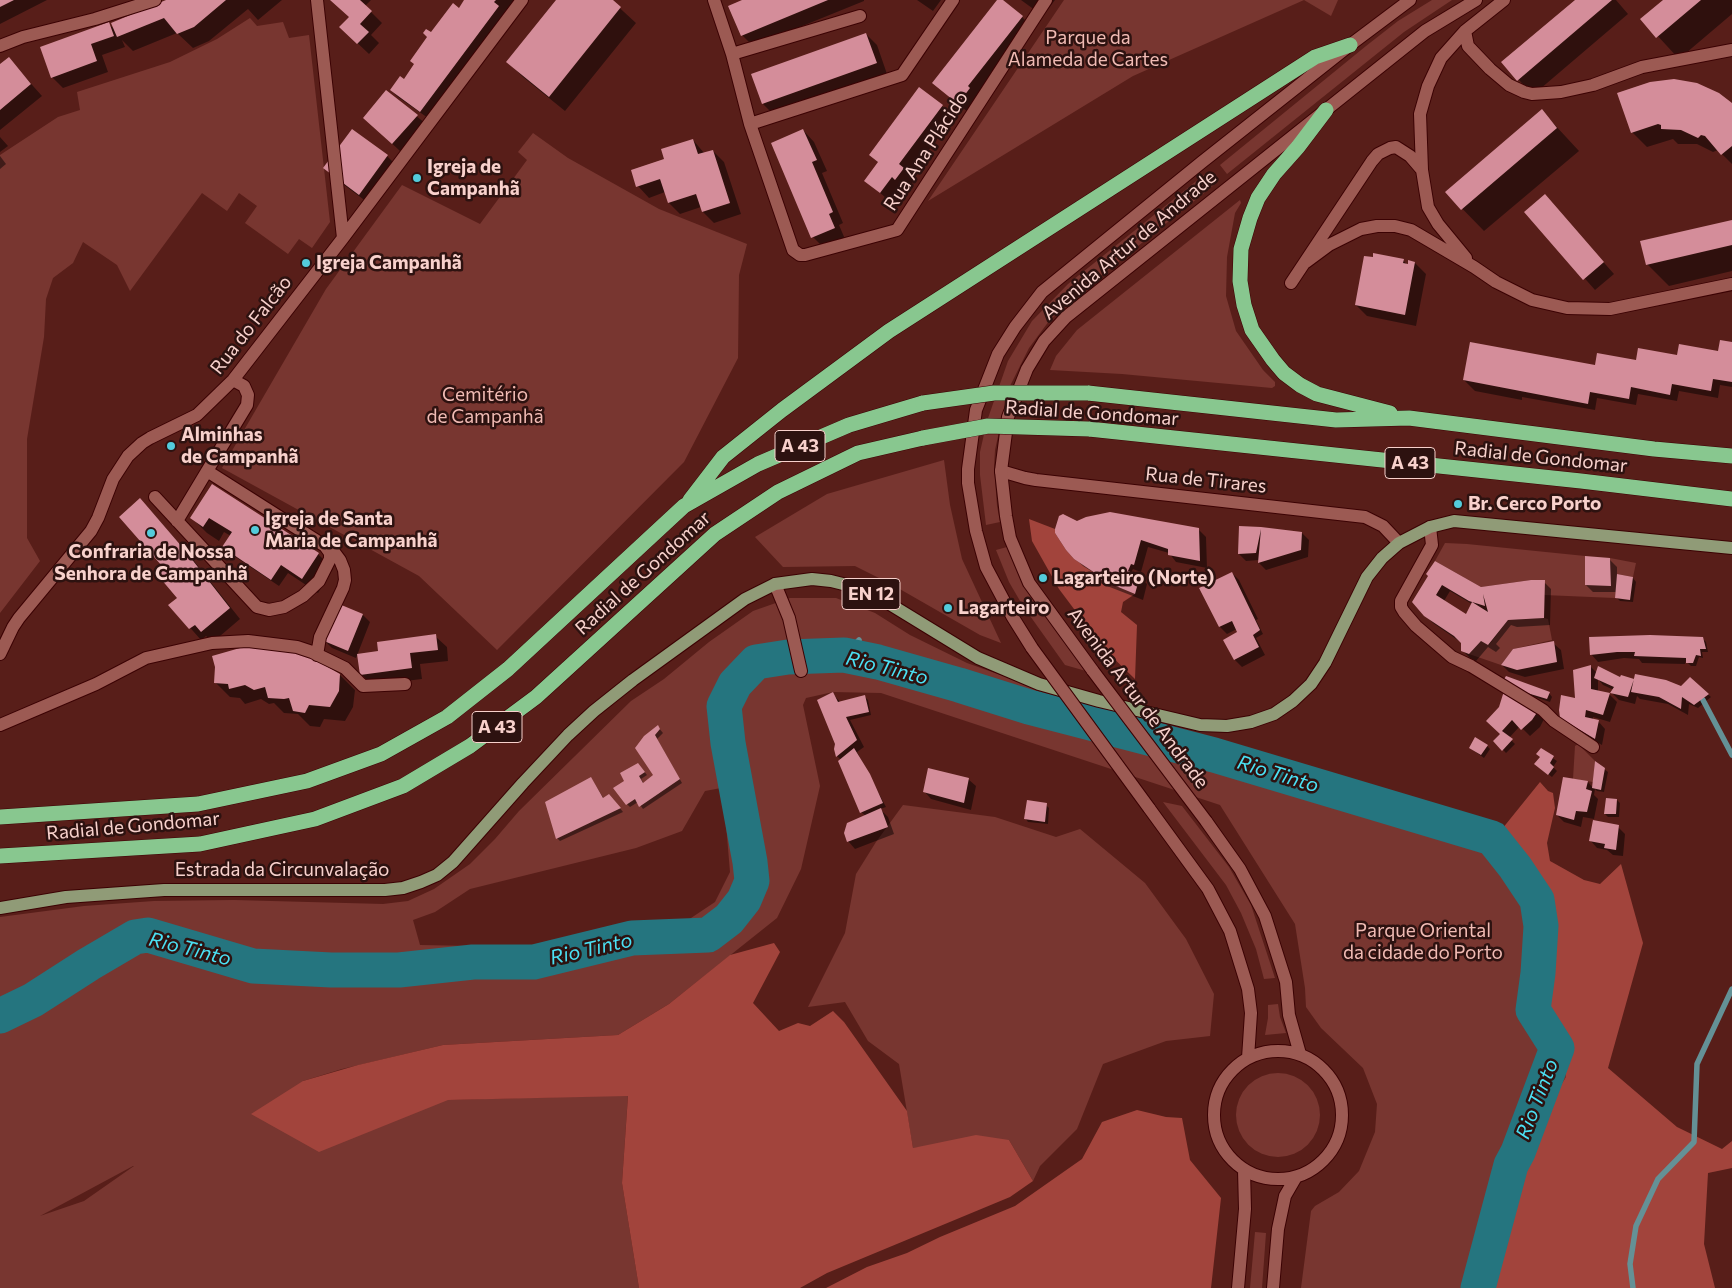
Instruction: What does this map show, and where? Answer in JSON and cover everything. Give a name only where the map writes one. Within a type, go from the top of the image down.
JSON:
[{"type":"highway","points":[[684,506],[723,457],[782,410],[889,331],[1315,57],[1350,45]]},
{"type":"highway","points":[[1326,110],[1298,147],[1274,174],[1258,198],[1241,249],[1240,281],[1244,305],[1252,330],[1272,360],[1284,373],[1300,385],[1316,394],[1409,418]]},
{"type":"highway","name":"Radial de Gondomar","points":[[0,817],[198,804],[307,781],[381,754],[447,717],[508,669],[684,506],[758,464],[849,425],[922,403],[994,393],[1088,394],[1336,420],[1409,418],[1646,448],[1732,456]]},
{"type":"highway","name":"Radial de Gondomar","points":[[0,856],[200,844],[315,819],[403,786],[470,746],[536,697],[714,534],[778,492],[858,453],[924,438],[988,426],[1088,429],[1562,479],[1732,500]]},
{"type":"main road","name":"Estrada da Circunvalação","points":[[0,908],[66,897],[164,890],[385,890],[403,888],[421,882],[437,875],[453,862],[529,776],[568,735],[594,712],[633,680],[744,599],[775,584],[812,579],[831,581],[854,587],[875,596],[978,658],[1039,684],[1099,701],[1200,725],[1227,726],[1251,722],[1274,714],[1293,701],[1311,684],[1326,663],[1367,577],[1382,558],[1399,543],[1430,528],[1454,521],[1732,548]]},
{"type":"street","points":[[0,46],[23,37],[95,19],[155,0]]},
{"type":"street","points":[[318,0],[343,238]]},
{"type":"street","name":"Rua do Falcão","points":[[0,654],[12,627],[91,531],[113,479],[128,456],[150,438],[197,415],[233,380],[343,238],[522,0]]},
{"type":"street","points":[[714,0],[732,54],[750,124],[902,75],[953,0]]},
{"type":"street","name":"Rua Ana Plácido","points":[[750,124],[793,250],[800,255],[805,255],[897,230],[1046,0]]},
{"type":"street","name":"Avenida Artur de Andrade","points":[[1248,1058],[1251,1013],[1248,989],[1230,931],[1208,889],[1032,648],[1012,616],[986,567],[976,531],[968,483],[976,410],[998,354],[1015,326],[1042,292],[1350,45],[1410,0]]},
{"type":"street","name":"Avenida Artur de Andrade","points":[[1300,1054],[1289,1015],[1286,982],[1266,916],[1240,869],[1029,583],[1019,562],[1010,538],[1001,471],[1008,416],[1027,369],[1044,341],[1066,317],[1425,31],[1476,0]]},
{"type":"street","points":[[1474,267],[1438,224],[1428,206],[1422,170],[1420,114],[1428,86],[1441,58],[1465,31],[1504,0]]},
{"type":"street","points":[[732,54],[860,16]]},
{"type":"street","points":[[1465,31],[1468,46],[1508,85],[1532,94],[1593,85],[1642,67],[1732,50]]},
{"type":"street","points":[[1291,283],[1378,154],[1396,147],[1410,156],[1422,170]]},
{"type":"street","points":[[1306,262],[1341,238],[1361,229],[1377,226],[1395,226],[1411,230],[1496,282],[1532,300],[1567,308],[1610,309],[1732,284]]},
{"type":"street","points":[[177,521],[247,405],[248,395],[244,386],[233,380]]},
{"type":"street","points":[[207,471],[334,552],[340,560],[345,580],[320,637],[317,655]]},
{"type":"street","name":"Rua de Tirares","points":[[1001,471],[1036,480],[1365,517],[1383,526],[1399,543]]},
{"type":"street","points":[[155,498],[254,604],[261,609],[270,610],[284,607],[309,592],[319,581],[330,559],[330,553],[325,546]]},
{"type":"street","points":[[1430,528],[1432,545],[1401,601],[1402,607],[1416,626],[1446,652],[1497,687],[1543,710],[1554,721],[1593,747]]},
{"type":"street","points":[[775,584],[793,633],[801,672]]},
{"type":"street","points":[[0,725],[96,684],[146,658],[212,643],[248,641],[297,647],[350,672],[363,686],[405,684]]},
{"type":"street","points":[[1283,1050],[1300,1054],[1318,1064],[1332,1079],[1340,1097],[1343,1118],[1339,1137],[1329,1155],[1314,1169],[1296,1177],[1278,1180],[1261,1177],[1244,1170],[1229,1157],[1219,1141],[1214,1122],[1215,1103],[1221,1085],[1232,1069],[1248,1058],[1265,1052],[1283,1050]]},
{"type":"street","points":[[1238,1288],[1245,1209],[1244,1170]]},
{"type":"street","points":[[1273,1288],[1278,1229],[1285,1196],[1296,1177]]},
{"type":"green space","name":"Parque da Alameda de Cartes","points":[[1064,0],[1304,0],[1133,76],[928,201]]},
{"type":"green space","points":[[1304,0],[1338,0],[1331,16]]},
{"type":"green space","points":[[1432,0],[1452,0],[1404,32],[1227,174],[1220,165],[1398,21]]},
{"type":"green space","points":[[250,18],[257,26],[283,22],[289,38],[309,35],[330,222],[312,248],[299,239],[288,254],[245,223],[257,206],[239,193],[227,211],[202,193],[130,291],[117,265],[83,242],[73,263],[53,278],[46,299],[44,337],[27,439],[27,538],[40,561],[0,613],[0,155],[58,117],[80,110],[77,92],[170,62],[217,39]]},
{"type":"green space","name":"Cemitério de Campanhã","points":[[533,133],[568,158],[659,209],[747,244],[739,275],[738,358],[684,462],[497,650],[419,576],[222,468],[326,289],[402,185],[480,224],[527,160],[518,152]]},
{"type":"green space","points":[[1205,174],[1214,185],[1072,299],[1049,321],[1029,348],[1008,390],[995,450],[994,466],[1000,522],[986,525],[980,475],[980,452],[987,421],[1008,361],[1032,321],[1068,284]]},
{"type":"green space","points":[[1240,200],[1241,203],[1235,213],[1227,257],[1226,296],[1236,331],[1263,370],[1275,382],[1275,386],[1272,388],[1122,374],[1050,370],[1056,356],[1077,330]]},
{"type":"green space","points":[[944,460],[950,505],[962,559],[1001,643],[980,635],[891,584],[855,566],[783,567],[755,537],[827,494]]},
{"type":"green space","points":[[1445,543],[1585,556],[1585,585],[1611,585],[1610,558],[1636,563],[1633,577],[1617,574],[1615,598],[1544,595],[1531,580],[1481,587],[1435,561]]},
{"type":"green space","points":[[1007,547],[1020,577],[1034,599],[1086,671],[1065,665],[1023,606],[1009,582],[996,550]]},
{"type":"green space","name":"Parque Oriental da cidade do Porto","points":[[790,598],[836,598],[875,613],[910,635],[967,663],[1196,745],[1498,834],[1539,893],[1549,923],[1543,1009],[1566,1049],[1566,1077],[1534,1128],[1521,1165],[1515,1194],[1487,1288],[1301,1288],[1311,1211],[1315,1206],[1339,1192],[1359,1171],[1375,1132],[1377,1104],[1363,1068],[1321,1028],[1306,1007],[1305,988],[1295,924],[1220,805],[881,693],[833,692],[806,698],[803,705],[820,786],[801,869],[777,918],[669,1004],[618,1035],[443,1045],[342,1069],[303,1081],[448,1100],[628,1095],[622,1183],[639,1288],[0,1288],[0,917],[84,906],[154,901],[234,900],[383,904],[408,901],[434,889],[470,864],[519,811],[631,701],[664,679],[709,642],[753,611]],"holes":[[[721,788],[724,800],[730,872],[715,902],[688,920],[649,923],[581,944],[420,945],[413,920],[435,912],[470,889],[636,848],[682,831],[705,791]],[[133,1166],[84,1201],[40,1216]]]},
{"type":"green space","points":[[1548,619],[1552,640],[1513,649],[1501,665],[1469,654],[1481,641],[1489,645],[1508,620]]},
{"type":"green space","points":[[1578,744],[1595,761],[1593,782],[1573,779],[1575,746]]},
{"type":"green space","points":[[1163,802],[1182,806],[1229,867],[1251,905],[1275,978],[1264,979],[1256,949],[1241,913],[1226,885]]},
{"type":"green space","points":[[903,805],[995,817],[1056,837],[1080,829],[1145,883],[1186,939],[1214,994],[1210,1036],[1166,1041],[1103,1064],[1077,1129],[1040,1166],[1033,1181],[1009,1140],[913,1148],[899,1064],[868,1041],[845,1002],[808,1007],[845,933],[856,874]]},
{"type":"green space","points":[[1278,1004],[1280,1017],[1286,1033],[1265,1035],[1268,1005]]},
{"type":"green space","points":[[1270,1073],[1286,1073],[1302,1080],[1313,1091],[1320,1107],[1317,1131],[1308,1145],[1302,1150],[1286,1157],[1270,1157],[1254,1150],[1243,1139],[1236,1123],[1236,1107],[1243,1091],[1254,1080]]},
{"type":"green space","points":[[1255,1232],[1266,1233],[1262,1288],[1250,1288]]},
{"type":"shaded area","points":[[1029,519],[1055,529],[1055,533],[1066,550],[1074,559],[1095,573],[1094,577],[1135,594],[1123,602],[1121,612],[1137,625],[1135,679],[1104,649],[1059,589],[1032,541]]},
{"type":"shaded area","points":[[1540,782],[1548,791],[1553,793],[1555,808],[1547,843],[1550,861],[1584,880],[1600,884],[1621,864],[1643,943],[1608,1068],[1677,1127],[1722,1149],[1732,1141],[1732,1168],[1708,1173],[1704,1244],[1715,1288],[1487,1288],[1515,1194],[1521,1165],[1534,1128],[1566,1077],[1566,1049],[1543,1009],[1549,928],[1539,893],[1498,834]]},
{"type":"shaded area","points":[[774,943],[780,952],[753,1003],[779,1031],[798,1023],[810,1026],[833,1011],[844,1022],[907,1111],[913,1148],[976,1135],[1009,1140],[1033,1181],[1010,1197],[827,1273],[800,1288],[639,1288],[622,1183],[628,1096],[448,1100],[319,1152],[251,1114],[303,1081],[358,1065],[443,1045],[618,1035],[669,1004],[730,955]]},
{"type":"shaded area","points":[[1137,1110],[1166,1117],[1182,1118],[1190,1160],[1221,1198],[1211,1288],[826,1288],[867,1267],[907,1253],[940,1237],[1015,1206],[1082,1159],[1102,1122]]},
{"type":"building","points":[[0,0],[14,0],[0,7]]},
{"type":"building","points":[[166,0],[226,0],[194,27],[177,34],[164,18],[117,37],[111,23]]},
{"type":"building","points":[[330,0],[360,0],[372,11],[360,24],[369,32],[357,44],[339,27],[349,17]]},
{"type":"building","points":[[464,0],[496,0],[494,2],[499,6],[420,112],[390,90],[400,76],[404,79],[414,64],[410,61],[427,37],[423,33],[426,29],[431,32],[453,3],[459,8]]},
{"type":"building","points":[[556,0],[613,0],[621,7],[549,97],[506,62]]},
{"type":"building","points":[[742,0],[828,0],[741,36],[728,6]]},
{"type":"building","points":[[997,0],[1003,0],[1023,16],[968,86],[970,88],[958,104],[932,83]]},
{"type":"building","points":[[1575,0],[1612,0],[1517,81],[1501,62]]},
{"type":"building","points":[[1663,0],[1701,0],[1656,38],[1640,19]]},
{"type":"building","points":[[109,22],[114,36],[91,44],[97,61],[51,78],[40,47]]},
{"type":"building","points":[[866,33],[877,63],[762,104],[751,74]]},
{"type":"building","points":[[9,57],[31,84],[0,110],[0,64]]},
{"type":"building","points":[[1674,79],[1697,83],[1719,93],[1732,103],[1732,146],[1721,155],[1705,136],[1701,135],[1698,138],[1681,130],[1661,129],[1661,125],[1658,124],[1631,133],[1617,93],[1650,82]]},
{"type":"building","points":[[919,87],[943,105],[899,164],[904,168],[895,180],[892,177],[880,193],[864,181],[878,162],[869,155]]},
{"type":"building","points":[[386,90],[418,115],[392,144],[363,118]]},
{"type":"building","points":[[1542,109],[1557,128],[1461,210],[1445,192]]},
{"type":"building","points":[[352,129],[388,155],[359,195],[323,168]]},
{"type":"building","points":[[803,129],[817,160],[812,162],[833,212],[829,214],[835,228],[811,238],[771,143]]},
{"type":"building","points":[[693,139],[698,154],[713,150],[730,203],[702,212],[696,194],[668,203],[660,179],[636,187],[631,170],[664,159],[661,149]]},
{"type":"building","points":[[1545,194],[1604,262],[1583,280],[1524,212]]},
{"type":"building","points":[[1732,220],[1732,245],[1646,265],[1640,241]]},
{"type":"building","points":[[1373,253],[1404,259],[1403,263],[1408,264],[1408,260],[1415,262],[1405,315],[1355,305],[1364,256],[1373,257]]},
{"type":"building","points":[[1720,340],[1732,342],[1732,382],[1713,379],[1711,391],[1672,384],[1670,395],[1631,387],[1629,399],[1590,392],[1588,404],[1463,380],[1470,342],[1595,365],[1597,353],[1636,360],[1638,348],[1677,355],[1679,344],[1718,351]]},
{"type":"building","name":"Igreja de Santa Maria de Campanhã","points":[[212,484],[319,553],[302,579],[281,565],[271,580],[222,547],[232,532],[209,518],[203,527],[190,518]]},
{"type":"building","points":[[140,498],[183,548],[230,608],[201,632],[195,625],[189,629],[168,605],[177,598],[155,572],[162,566],[119,517]]},
{"type":"building","points":[[1110,512],[1199,528],[1200,561],[1168,555],[1168,549],[1141,540],[1134,565],[1131,564],[1128,571],[1140,576],[1135,594],[1094,577],[1095,573],[1074,559],[1066,550],[1055,533],[1055,529],[1059,516],[1063,514],[1077,521]]},
{"type":"building","points":[[1239,526],[1302,532],[1301,550],[1258,563],[1261,529],[1256,553],[1238,554]]},
{"type":"building","points":[[1585,556],[1610,558],[1611,586],[1585,585]]},
{"type":"building","points":[[1435,561],[1481,587],[1531,580],[1545,580],[1544,618],[1508,620],[1488,645],[1481,641],[1469,654],[1461,651],[1461,643],[1454,636],[1424,616],[1412,602],[1428,576],[1426,574]],"holes":[[[1442,585],[1469,601],[1485,606],[1483,594],[1488,612],[1472,602],[1466,614],[1436,595]]]},
{"type":"building","points":[[1232,572],[1260,630],[1253,635],[1259,647],[1234,660],[1223,640],[1237,632],[1232,621],[1219,627],[1199,588]]},
{"type":"building","points":[[1617,574],[1633,577],[1630,600],[1615,598]]},
{"type":"building","points":[[339,604],[363,614],[348,651],[324,641]]},
{"type":"building","points":[[436,634],[438,650],[410,653],[412,668],[360,675],[357,654],[378,651],[377,642]]},
{"type":"building","points":[[1650,635],[1703,637],[1706,649],[1700,649],[1701,656],[1696,655],[1693,663],[1686,663],[1686,658],[1634,656],[1635,652],[1590,655],[1589,637]]},
{"type":"building","points":[[1554,641],[1557,662],[1517,670],[1501,665],[1513,649]]},
{"type":"building","points":[[247,646],[300,651],[340,674],[339,691],[330,707],[309,705],[305,713],[293,711],[289,698],[268,698],[265,687],[254,690],[245,685],[229,689],[228,684],[214,683],[215,667],[212,656]]},
{"type":"building","points":[[1591,665],[1591,689],[1610,693],[1603,715],[1586,710],[1585,717],[1599,720],[1595,739],[1560,718],[1559,710],[1561,695],[1575,698],[1573,670]]},
{"type":"building","points":[[1598,666],[1620,677],[1621,675],[1634,679],[1628,697],[1610,693],[1614,687],[1594,678]]},
{"type":"building","points":[[1635,674],[1666,680],[1681,686],[1690,677],[1709,694],[1694,705],[1682,697],[1681,709],[1659,697],[1631,692]]},
{"type":"building","points":[[1506,676],[1550,692],[1547,699],[1527,693],[1503,681]]},
{"type":"building","points":[[1504,691],[1538,711],[1532,720],[1521,730],[1512,720],[1502,731],[1513,739],[1502,751],[1493,741],[1500,734],[1486,721],[1499,707]]},
{"type":"building","points":[[833,692],[838,702],[865,695],[869,712],[846,717],[857,740],[836,757],[835,744],[817,700]]},
{"type":"building","points":[[658,725],[660,729],[655,735],[680,779],[639,807],[635,799],[626,805],[613,788],[624,781],[620,773],[638,763],[645,772],[639,776],[643,783],[653,775],[635,748],[644,736]]},
{"type":"building","points":[[1475,737],[1488,745],[1481,755],[1469,748]]},
{"type":"building","points":[[854,748],[870,774],[883,803],[860,813],[838,761]]},
{"type":"building","points":[[1541,748],[1554,756],[1550,763],[1554,767],[1548,775],[1534,764],[1540,757],[1536,754]]},
{"type":"building","points":[[1595,761],[1605,768],[1601,790],[1592,788]]},
{"type":"building","points":[[928,768],[969,778],[964,803],[923,792]]},
{"type":"building","points":[[591,777],[603,798],[609,794],[621,808],[556,839],[545,802]]},
{"type":"building","points":[[1563,777],[1588,781],[1586,789],[1592,791],[1587,812],[1576,811],[1574,820],[1556,815]]},
{"type":"building","points":[[1606,798],[1617,799],[1616,814],[1604,814]]},
{"type":"building","points":[[1027,800],[1047,803],[1045,822],[1024,819]]},
{"type":"building","points":[[881,808],[888,827],[847,842],[844,833],[847,823]]},
{"type":"building","points":[[1593,820],[1619,825],[1616,850],[1604,848],[1605,844],[1589,841]]},
{"type":"waterway","points":[[844,655],[859,640]]},
{"type":"waterway","name":"Rio Tinto","points":[[0,1016],[33,1000],[135,937],[148,935],[253,966],[331,970],[399,970],[473,962],[534,962],[632,938],[708,935],[729,919],[744,900],[752,881],[728,743],[724,706],[735,684],[756,662],[788,657],[844,655],[878,662],[1029,707],[1214,755],[1492,838],[1515,867],[1537,900],[1541,926],[1533,1010],[1557,1048],[1518,1152],[1511,1165],[1478,1288]]},
{"type":"waterway","points":[[1703,700],[1732,755]]},
{"type":"waterway","points":[[1633,1288],[1630,1264],[1636,1226],[1658,1179],[1694,1142],[1697,1064],[1732,989]]},
{"type":"place","name":"Igreja de Campanhã","points":[[417,178]]},
{"type":"place","name":"Igreja Campanhã","points":[[306,263]]},
{"type":"place","name":"Alminhas de Campanhã","points":[[171,446]]},
{"type":"place","name":"Br. Cerco Porto","points":[[1458,504]]},
{"type":"place","name":"Igreja de Santa Maria de Campanhã","points":[[255,530]]},
{"type":"place","name":"Confraria de Nossa Senhora de Campanhã","points":[[151,533]]},
{"type":"place","name":"Lagarteiro (Norte)","points":[[1043,578]]},
{"type":"place","name":"Lagarteiro","points":[[948,608]]}]
